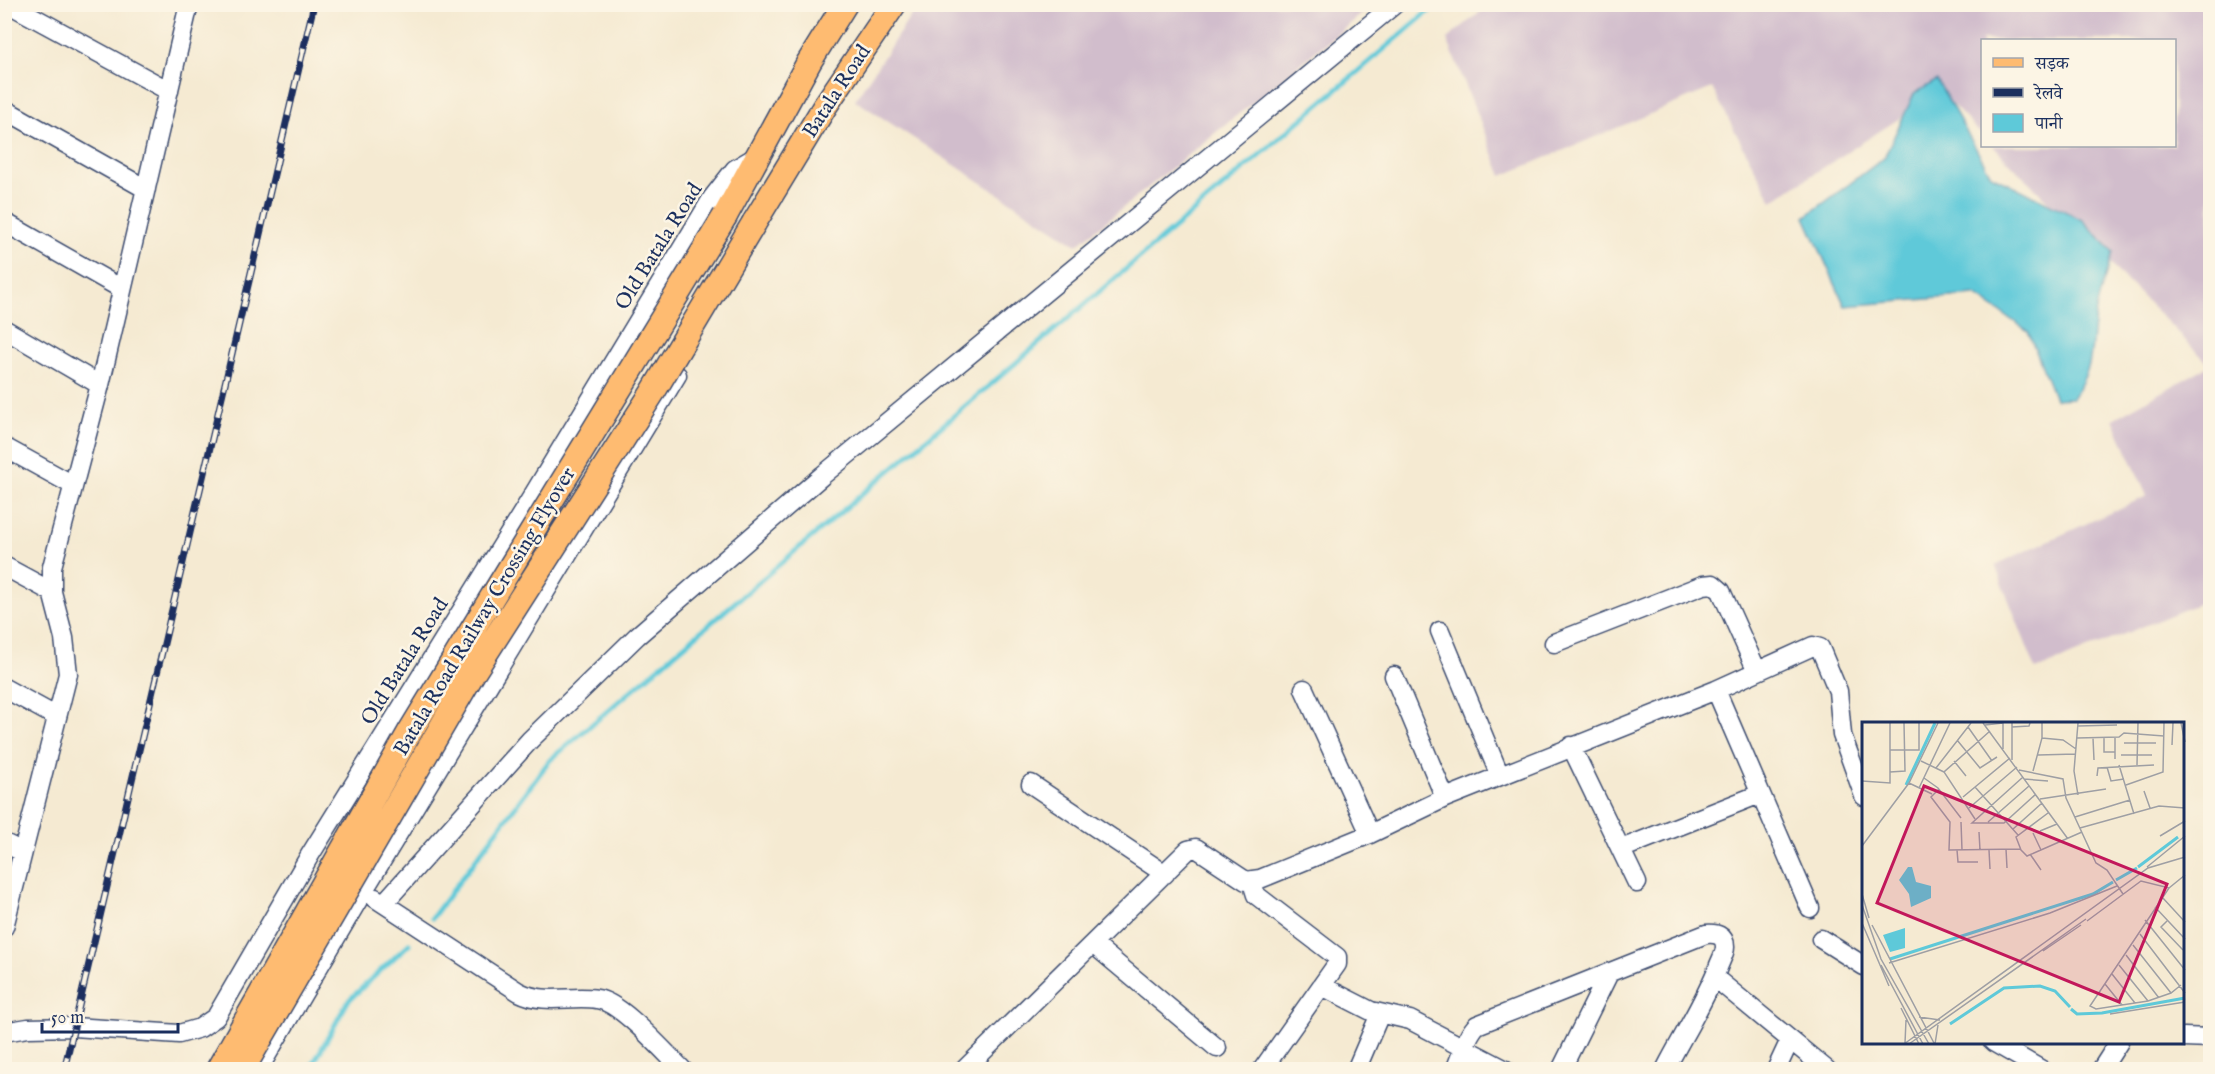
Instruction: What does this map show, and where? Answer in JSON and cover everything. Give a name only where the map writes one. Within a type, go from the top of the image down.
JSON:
[{"type":"main road","name":"Batala Road","points":[[757,156],[808,62],[845,4]]},
{"type":"main road","name":"Batala Road","points":[[781,179],[825,106],[894,4]]},
{"type":"main road","name":"Batala Road Railway Crossing Flyover","points":[[218,1070],[411,730],[725,216],[757,156]]},
{"type":"main road","name":"Batala Road Railway Crossing Flyover","points":[[242,1070],[473,673],[653,392],[781,179]]},
{"type":"street","points":[[9,4],[169,92]]},
{"type":"street","points":[[4,927],[68,674],[68,657],[52,592],[52,567],[100,384],[189,4]]},
{"type":"street","points":[[384,903],[530,740],[637,636],[823,475],[1395,4]]},
{"type":"street","points":[[4,109],[146,189]]},
{"type":"street","name":"Old Batala Road","points":[[4,1032],[28,1028],[74,1027],[179,1034],[200,1028],[216,1017],[310,855],[524,510],[714,197],[735,169],[757,156]]},
{"type":"street","points":[[258,1070],[364,890],[703,331],[786,189],[781,179]]},
{"type":"street","points":[[4,222],[122,289]]},
{"type":"street","points":[[4,329],[100,384]]},
{"type":"street","points":[[4,447],[73,485]]},
{"type":"street","points":[[4,566],[52,592]]},
{"type":"street","points":[[1554,643],[1703,585],[1713,584],[1721,591],[1757,671]]},
{"type":"street","points":[[1440,631],[1500,776]]},
{"type":"street","points":[[964,1070],[1185,852],[1193,848],[1240,879],[1252,882],[1370,834],[1445,798],[1716,690],[1813,646],[1820,648],[1838,691],[1842,735],[1862,790]]},
{"type":"street","points":[[1394,676],[1445,798]]},
{"type":"street","points":[[4,688],[57,717]]},
{"type":"street","points":[[1304,689],[1370,834]]},
{"type":"street","points":[[1716,690],[1810,908]]},
{"type":"street","points":[[1571,746],[1638,883]]},
{"type":"street","points":[[1031,784],[1165,874]]},
{"type":"street","points":[[1621,849],[1760,794]]},
{"type":"street","points":[[4,843],[23,852]]},
{"type":"street","points":[[310,855],[530,998],[546,1000],[596,998],[608,1001],[683,1070]]},
{"type":"street","points":[[1252,882],[1256,895],[1337,957],[1337,964],[1262,1070]]},
{"type":"street","points":[[1455,1070],[1471,1031],[1477,1025],[1706,934],[1720,935],[1724,940],[1725,949],[1714,977],[1665,1070]]},
{"type":"street","points":[[1821,939],[1862,965]]},
{"type":"street","points":[[1094,944],[1217,1048]]},
{"type":"street","points":[[1561,1070],[1609,973]]},
{"type":"street","points":[[1714,977],[1827,1070]]},
{"type":"street","points":[[1322,986],[1380,1014],[1410,1020],[1506,1070]]},
{"type":"street","points":[[1356,1070],[1380,1014]]},
{"type":"street","points":[[2185,1037],[2211,1038]]},
{"type":"street","points":[[1776,1070],[1791,1040]]},
{"type":"street","points":[[1996,1044],[2042,1070]]},
{"type":"street","points":[[2101,1070],[2117,1044]]},
{"type":"shaded area","points":[[1490,4],[2210,5],[2210,365],[1994,147],[2176,147],[2176,39],[1981,39],[1981,134],[1940,92],[1772,201],[1712,88],[1502,176],[1447,39]]},
{"type":"shaded area","points":[[918,5],[1373,5],[1077,245],[855,100]]},
{"type":"shaded area","points":[[2210,365],[2210,611],[2205,601],[2036,670],[1995,565],[2147,496],[2113,419]]},
{"type":"water","points":[[1937,80],[1991,175],[2083,220],[2113,252],[2096,310],[2089,365],[2072,398],[2055,399],[2028,331],[1975,295],[1845,306],[1805,217],[1884,158],[1914,94]]},
{"type":"waterway","points":[[432,918],[550,760],[1437,4]]},
{"type":"waterway","points":[[310,1070],[348,1001],[409,944]]},
{"type":"railway","points":[[64,1070],[314,4]]}]
